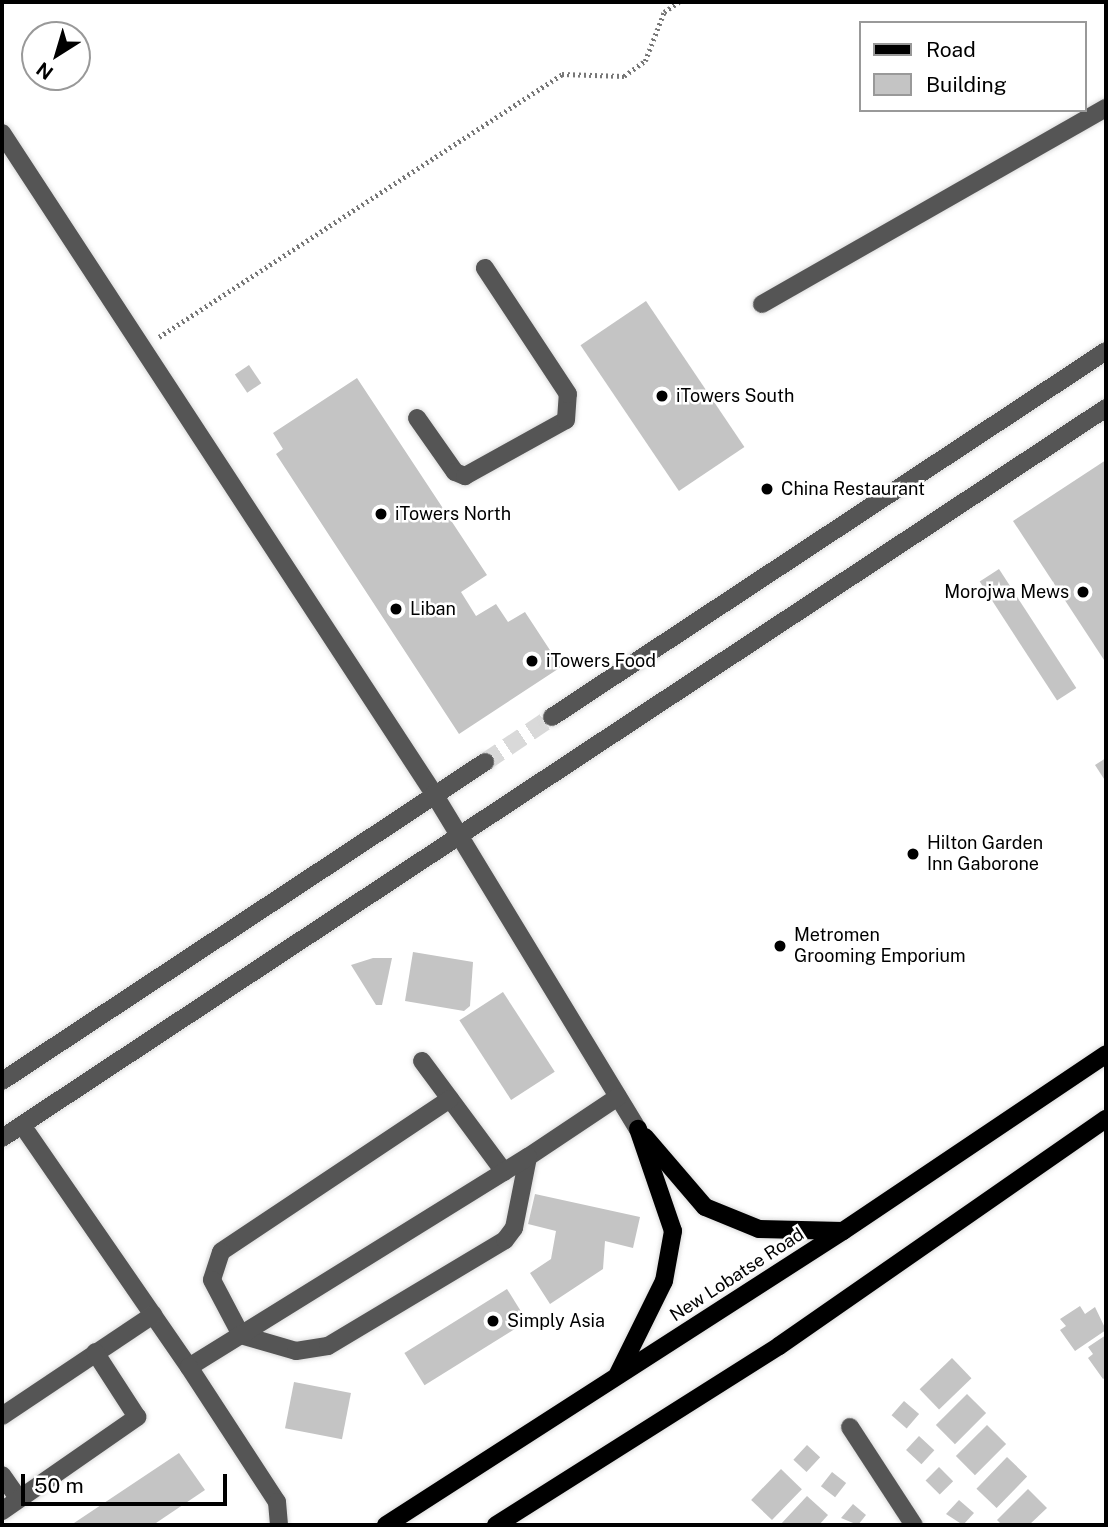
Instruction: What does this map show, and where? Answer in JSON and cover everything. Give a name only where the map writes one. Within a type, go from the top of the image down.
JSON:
[{"type":"main road","name":"New Lobatse Road","points":[[386,1525],[843,1231],[1106,1054]]},
{"type":"main road","points":[[496,1525],[779,1346],[1106,1119]]},
{"type":"main road","points":[[638,1129],[705,1207],[759,1228],[843,1231]]},
{"type":"main road","points":[[616,1377],[664,1282],[673,1231],[638,1129]]},
{"type":"street","points":[[762,304],[1106,107]]},
{"type":"street","points":[[2,133],[434,794],[638,1129]]},
{"type":"street","points":[[417,418],[455,472],[465,476],[566,420],[568,394],[485,268]]},
{"type":"street","points":[[552,717],[1106,351]]},
{"type":"street","points":[[2,1138],[1106,408]]},
{"type":"street","points":[[2,1082],[485,762]]},
{"type":"street","points":[[422,1061],[504,1172]]},
{"type":"street","points":[[189,1367],[528,1157],[618,1097]]},
{"type":"street","points":[[450,1099],[221,1252],[212,1280],[241,1335],[314,1351],[505,1240],[514,1228],[528,1157]]},
{"type":"street","points":[[22,1125],[189,1367],[277,1502],[279,1525]]},
{"type":"street","points":[[2,1416],[153,1315]]},
{"type":"street","points":[[2,1511],[137,1417],[95,1352]]},
{"type":"street","points":[[850,1427],[914,1525]]},
{"type":"street","points":[[2,1475],[19,1499]]},
{"type":"path","points":[[143,348],[562,74],[624,76],[645,61],[664,12],[679,2]]},
{"type":"building","name":"iTowers South","points":[[646,301],[744,447],[679,491],[581,345]]},
{"type":"building","points":[[249,365],[261,383],[247,393],[235,375]]},
{"type":"building","name":"iTowers North","points":[[357,378],[487,575],[461,592],[476,616],[496,604],[508,622],[525,612],[561,667],[459,734],[276,454],[283,449],[273,433]]},
{"type":"building","name":"Morojwa Mews","points":[[1106,460],[1106,663],[1013,521]]},
{"type":"building","points":[[999,569],[1076,688],[1057,701],[980,582]]},
{"type":"building","points":[[1106,758],[1106,782],[1095,765]]},
{"type":"building","points":[[413,952],[473,962],[470,1006],[464,1011],[405,1001]]},
{"type":"building","points":[[373,958],[392,958],[382,1005],[376,1005],[351,965]]},
{"type":"building","points":[[503,992],[555,1072],[511,1100],[459,1020]]},
{"type":"building","points":[[535,1194],[640,1217],[633,1248],[605,1241],[603,1269],[550,1304],[530,1273],[551,1259],[556,1231],[528,1224]]},
{"type":"building","points":[[507,1289],[527,1321],[425,1385],[404,1353]]},
{"type":"building","points":[[1080,1306],[1085,1314],[1095,1307],[1106,1330],[1075,1351],[1060,1330],[1066,1326],[1060,1319]]},
{"type":"building","points":[[1106,1335],[1106,1377],[1103,1379],[1088,1358],[1093,1354],[1088,1347]]},
{"type":"building","points":[[952,1358],[971,1378],[939,1409],[920,1389]]},
{"type":"building","points":[[294,1382],[351,1393],[342,1439],[285,1428]]},
{"type":"building","points":[[967,1394],[986,1413],[955,1444],[936,1425]]},
{"type":"building","points":[[904,1401],[919,1414],[907,1428],[892,1415]]},
{"type":"building","points":[[987,1425],[1006,1444],[975,1475],[956,1456]]},
{"type":"building","points":[[919,1436],[934,1450],[921,1464],[906,1450]]},
{"type":"building","points":[[807,1445],[820,1457],[807,1472],[793,1460]]},
{"type":"building","points":[[179,1453],[205,1490],[153,1525],[71,1525]]},
{"type":"building","points":[[1007,1457],[1027,1476],[997,1508],[976,1489]]},
{"type":"building","points":[[939,1467],[953,1481],[940,1495],[926,1480]]},
{"type":"building","points":[[781,1469],[802,1489],[772,1520],[751,1500]]},
{"type":"building","points":[[832,1472],[846,1483],[835,1497],[821,1486]]},
{"type":"building","points":[[1028,1489],[1047,1508],[1029,1525],[1002,1525],[997,1520]]},
{"type":"building","points":[[807,1496],[828,1515],[819,1525],[780,1525]]},
{"type":"building","points":[[959,1500],[974,1513],[963,1525],[946,1514]]},
{"type":"building","points":[[853,1504],[866,1515],[858,1525],[841,1518]]},
{"type":"tunnel","points":[[485,762],[552,717]]},
{"type":"place","name":"iTowers South","points":[[662,396]]},
{"type":"place","name":"China Restaurant","points":[[767,489]]},
{"type":"place","name":"iTowers North","points":[[381,514]]},
{"type":"place","name":"Morojwa Mews","points":[[1083,592]]},
{"type":"place","name":"Liban","points":[[396,609]]},
{"type":"place","name":"iTowers Food","points":[[532,661]]},
{"type":"place","name":"Hilton Garden Inn Gaborone","points":[[913,854]]},
{"type":"place","name":"Metromen Grooming Emporium","points":[[780,946]]},
{"type":"place","name":"Simply Asia","points":[[493,1321]]}]
